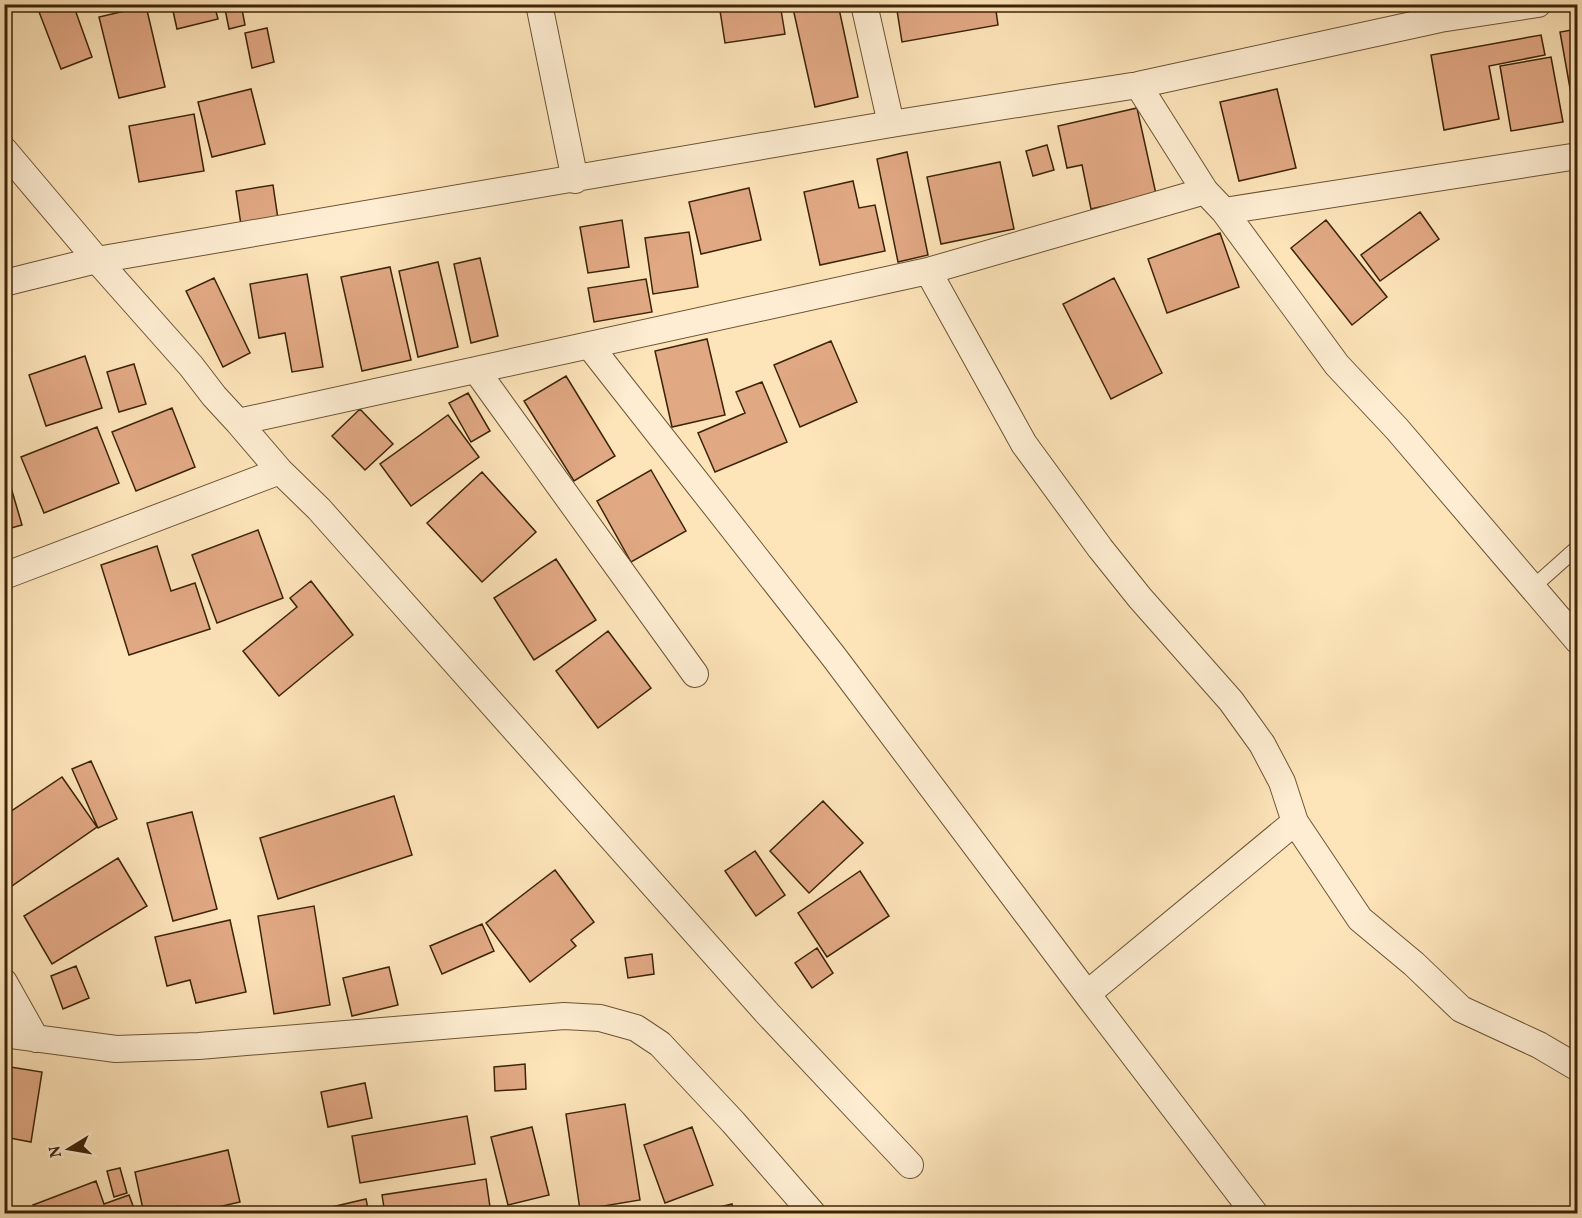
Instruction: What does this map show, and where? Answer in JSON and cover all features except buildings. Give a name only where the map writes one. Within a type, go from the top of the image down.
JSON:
[{"type":"street","points":[[539,4],[575,180]]},
{"type":"street","points":[[864,4],[891,124]]},
{"type":"street","points":[[4,283],[97,260],[575,180],[891,124],[1138,85],[1440,19],[1538,4]]},
{"type":"street","points":[[1138,85],[1205,191],[1224,211],[1337,365],[1397,429],[1578,641]]},
{"type":"street","points":[[4,150],[280,471],[319,509],[768,1014],[910,1165]]},
{"type":"street","points":[[1224,211],[1578,156]]},
{"type":"street","points":[[238,422],[928,271],[1205,191]]},
{"type":"street","points":[[928,271],[1024,444],[1100,548],[1140,598],[1231,701],[1262,744],[1282,782],[1295,822],[1360,919],[1414,963],[1461,1009],[1539,1045],[1578,1068]]},
{"type":"street","points":[[589,345],[834,657],[1255,1214]]},
{"type":"street","points":[[476,370],[695,674]]},
{"type":"street","points":[[4,576],[280,471]]},
{"type":"street","points":[[1087,994],[1295,822]]},
{"type":"street","points":[[4,982],[36,1039]]},
{"type":"street","points":[[4,1034],[116,1049],[199,1046],[564,1016],[600,1018],[636,1028],[660,1044],[733,1122],[813,1214]]},
{"type":"lane","points":[[1532,588],[1578,547]]}]
